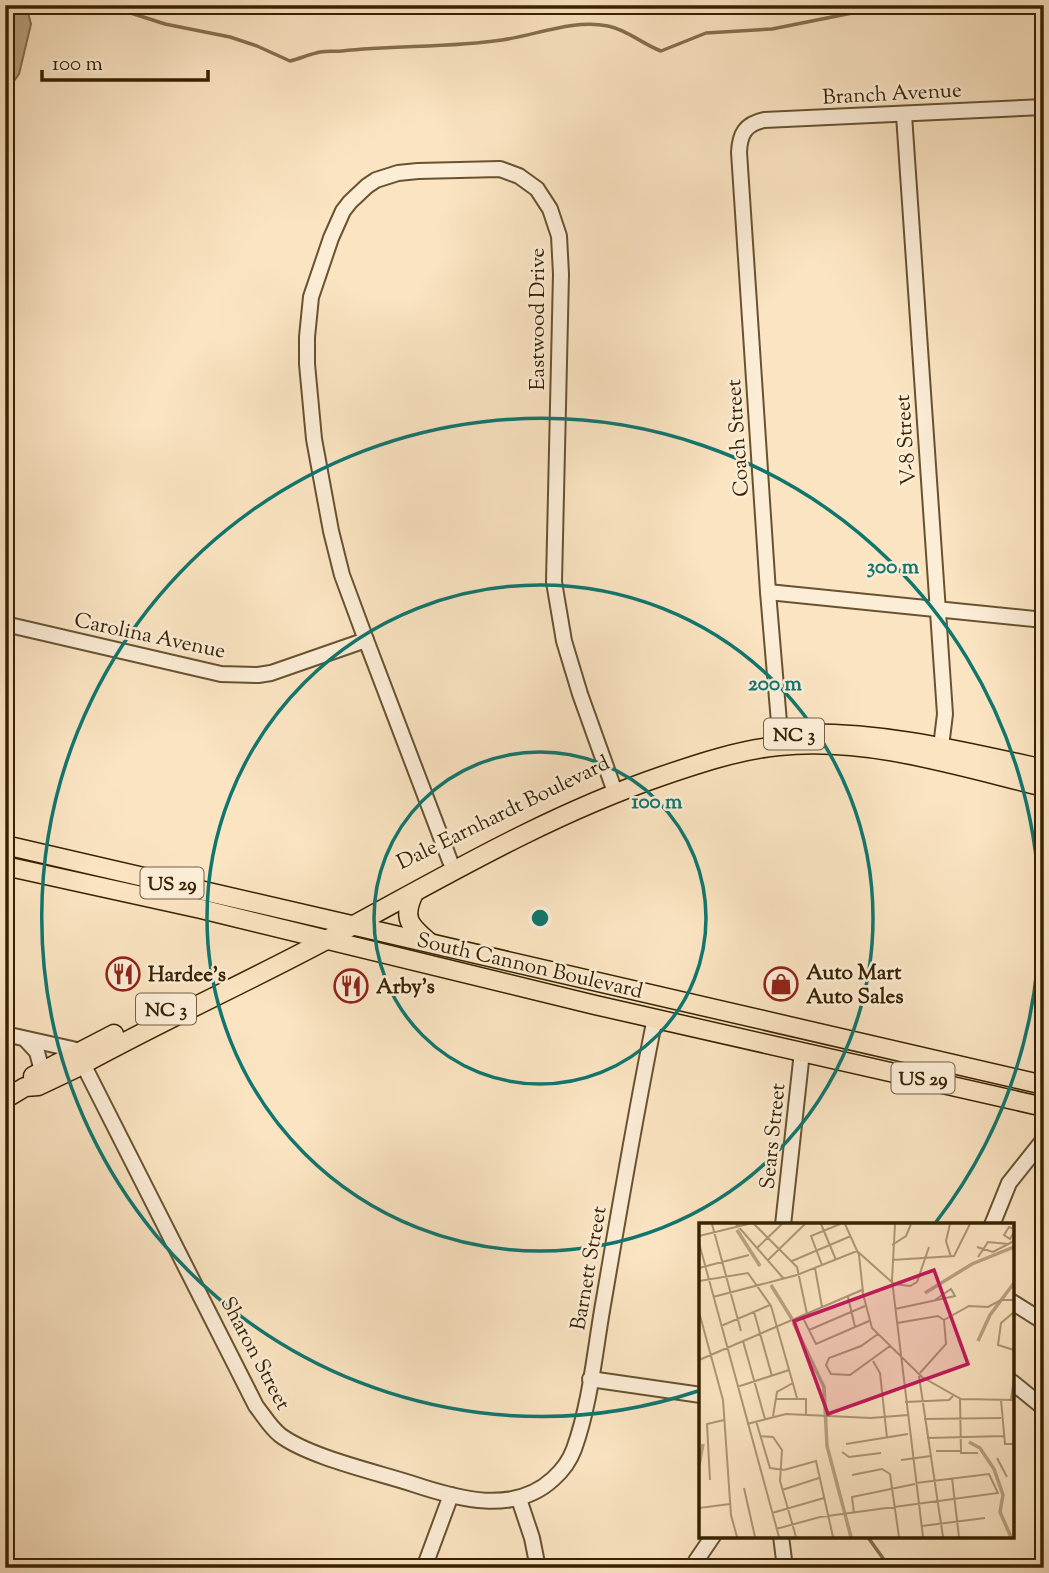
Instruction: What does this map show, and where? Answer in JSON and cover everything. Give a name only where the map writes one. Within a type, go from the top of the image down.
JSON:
[{"type":"main road","name":"Dale Earnhardt Boulevard","points":[[5,1098],[25,1087],[38,1086],[82,1057],[346,923],[450,861],[540,814],[613,787],[780,740],[940,754],[1044,769]]},
{"type":"main road","name":"Dale Earnhardt Boulevard","points":[[940,754],[1044,787]]},
{"type":"main road","name":"Dale Earnhardt Boulevard","points":[[346,923],[414,893],[613,787]]},
{"type":"main road","name":"South Cannon Boulevard","points":[[5,845],[1044,1086]]},
{"type":"main road","name":"South Cannon Boulevard","points":[[5,866],[1044,1107]]},
{"type":"main road","points":[[414,893],[408,907],[408,917],[414,929],[429,942]]},
{"type":"main road","name":"US 29","points":[[655,1018],[674,1011],[717,1016],[734,1013]]},
{"type":"main road","name":"Dale Earnhardt Boulevard","points":[[25,1087],[33,1076],[42,1071],[82,1057]]},
{"type":"street","name":"Branch Avenue","points":[[745,128],[764,120],[1044,107]]},
{"type":"street","name":"V-8 Street","points":[[904,115],[945,714],[940,754]]},
{"type":"street","name":"Coach Street","points":[[745,128],[740,137],[739,152],[780,740]]},
{"type":"street","name":"Eastwood Drive","points":[[450,861],[342,575],[314,439],[307,337],[311,298],[323,257],[343,211],[376,180],[398,173],[475,168],[509,172],[537,189],[545,198],[559,236],[561,274],[554,582],[564,641],[613,787]]},
{"type":"street","points":[[768,592],[1044,620]]},
{"type":"street","name":"Carolina Avenue","points":[[5,624],[221,674],[271,673],[366,640]]},
{"type":"street","name":"Barnett Street","points":[[519,1499],[547,1484],[565,1466],[574,1450],[590,1379],[632,1126],[655,1018]]},
{"type":"street","points":[[5,1034],[48,1044],[82,1057]]},
{"type":"street","points":[[24,1038],[37,1052],[42,1071]]},
{"type":"street","name":"Sears Street","points":[[783,1223],[802,1052]]},
{"type":"street","name":"Sharon Street","points":[[82,1057],[257,1406],[270,1426],[300,1447],[451,1495],[497,1502],[519,1499]]},
{"type":"street","points":[[993,1223],[1009,1183],[1044,1139]]},
{"type":"street","points":[[1014,1304],[1044,1322]]},
{"type":"street","points":[[590,1379],[699,1395]]},
{"type":"street","points":[[1014,1384],[1044,1409]]},
{"type":"street","points":[[424,1568],[451,1495]]},
{"type":"street","points":[[519,1499],[532,1538],[538,1568]]},
{"type":"street","points":[[696,1568],[696,1561],[712,1538]]},
{"type":"street","points":[[781,1538],[785,1568]]},
{"type":"shaded area","points":[[6,5],[26,5],[31,24],[19,74],[14,81],[5,85]]},
{"type":"waterway","points":[[106,5],[165,24],[230,37],[290,61],[323,52],[482,43],[555,28],[595,24],[615,28],[661,51],[706,33],[772,29],[892,5]]},
{"type":"waterway","points":[[868,1538],[890,1568]]},
{"type":"place","name":"Hardee's","points":[[123,974]]},
{"type":"place","name":"Auto Mart Auto Sales","points":[[781,984]]},
{"type":"place","name":"Arby's","points":[[351,986]]}]
